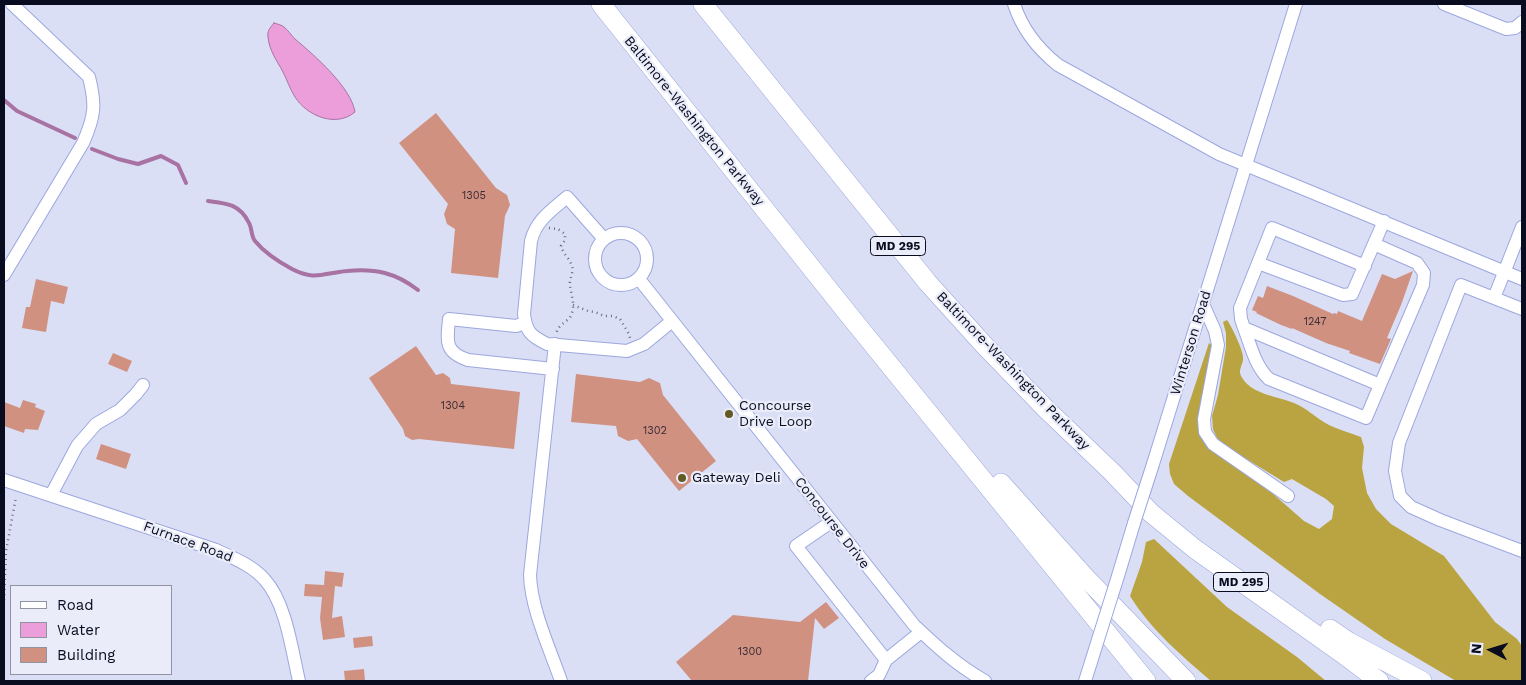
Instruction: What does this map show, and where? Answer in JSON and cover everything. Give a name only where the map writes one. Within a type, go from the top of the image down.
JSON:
[{"type":"highway","name":"Baltimore-Washington Parkway","points":[[601,4],[849,315],[1146,681]]},
{"type":"highway","name":"Baltimore-Washington Parkway","points":[[703,4],[928,283],[984,345],[1046,409],[1112,472],[1151,513],[1195,549],[1379,681]]},
{"type":"highway","points":[[692,118],[740,161],[914,378],[1002,484],[1085,577],[1186,681]]},
{"type":"highway","points":[[849,315],[892,384],[1131,681]]},
{"type":"highway","points":[[1112,472],[1214,550],[1290,603],[1349,642],[1422,681]]},
{"type":"street","points":[[4,275],[83,143],[92,125],[94,110],[93,93],[88,77],[12,4]]},
{"type":"street","points":[[1014,4],[1024,27],[1034,41],[1044,54],[1058,65],[1219,154],[1522,279]]},
{"type":"street","name":"Winterson Road","points":[[1085,681],[1296,4]]},
{"type":"street","points":[[1444,4],[1506,29],[1515,28],[1522,22]]},
{"type":"street","points":[[604,239],[568,197],[540,220],[531,240],[524,314],[528,331],[547,344],[556,340],[627,351],[644,344],[672,321]]},
{"type":"street","points":[[1258,263],[1343,295],[1352,294],[1384,221]]},
{"type":"street","points":[[1494,298],[1522,227]]},
{"type":"street","points":[[1365,266],[1272,228],[1240,308],[1241,320],[1262,373],[1269,379],[1366,418],[1423,285],[1424,273],[1417,263],[1374,244]]},
{"type":"street","points":[[614,233],[626,233],[641,242],[647,252],[647,264],[639,279],[628,284],[617,285],[602,276],[595,260],[597,249],[604,239],[614,233]]},
{"type":"street","name":"Concourse Drive","points":[[639,279],[914,625],[943,653],[970,673],[985,681]]},
{"type":"street","points":[[1522,309],[1461,285],[1399,443],[1395,471],[1400,496],[1411,507],[1522,551]]},
{"type":"street","points":[[1203,304],[1215,331],[1218,345],[1204,419],[1206,432],[1213,444],[1288,496]]},
{"type":"street","points":[[525,324],[516,326],[449,319],[447,341],[451,351],[459,357],[468,360],[553,369]]},
{"type":"street","points":[[1244,328],[1380,385]]},
{"type":"street","points":[[556,340],[530,588],[533,602],[561,681]]},
{"type":"street","points":[[51,495],[77,446],[96,424],[120,410],[143,385]]},
{"type":"street","name":"Furnace Road","points":[[4,480],[216,550],[244,563],[265,580],[278,598],[299,681]]},
{"type":"street","points":[[831,522],[796,546],[886,660]]},
{"type":"street","points":[[871,681],[879,675],[886,660],[921,632]]},
{"type":"path","points":[[546,226],[558,229],[565,234],[561,246],[562,252],[572,265],[570,284],[573,305],[572,313],[570,318],[558,328],[556,340]]},
{"type":"path","points":[[573,305],[604,316],[613,316],[620,319],[629,334],[630,342]]},
{"type":"path","points":[[4,600],[6,551],[18,484]]},
{"type":"shaded area","points":[[1227,320],[1241,349],[1243,360],[1240,373],[1247,384],[1259,392],[1299,405],[1329,425],[1361,437],[1364,447],[1362,468],[1367,493],[1376,509],[1391,524],[1444,556],[1495,622],[1517,639],[1522,646],[1522,681],[1456,681],[1385,639],[1320,594],[1174,484],[1169,464],[1209,343],[1213,346],[1204,394],[1213,450],[1272,493],[1304,521],[1319,529],[1332,519],[1334,506],[1326,499],[1292,479],[1284,482],[1225,446],[1217,438],[1213,429],[1212,416],[1218,395],[1226,347],[1226,333],[1223,322]]},
{"type":"shaded area","points":[[1154,539],[1227,607],[1297,657],[1326,681],[1211,681],[1157,631],[1130,596],[1142,562],[1146,542]]},
{"type":"water","points":[[274,23],[285,28],[331,72],[347,92],[355,112],[339,119],[322,118],[300,104],[293,94],[270,46],[268,33]]},
{"type":"building","points":[[436,113],[496,188],[507,195],[510,205],[505,216],[498,278],[451,273],[455,229],[447,224],[444,214],[448,204],[399,143]]},
{"type":"building","points":[[1413,271],[1387,338],[1391,339],[1380,364],[1281,325],[1252,310],[1258,296],[1263,298],[1267,286],[1333,314],[1337,314],[1338,311],[1362,321],[1382,274],[1395,279]]},
{"type":"building","points":[[36,279],[68,287],[64,304],[51,301],[46,332],[22,328],[26,307],[30,307]]},
{"type":"building","points":[[416,346],[436,375],[443,373],[450,378],[451,384],[520,392],[514,449],[419,439],[412,440],[405,436],[403,429],[369,378]]},
{"type":"building","points":[[113,353],[132,361],[127,372],[108,364]]},
{"type":"building","points":[[576,374],[640,382],[649,378],[660,383],[663,395],[716,461],[679,491],[637,439],[628,441],[618,436],[616,426],[571,422]]},
{"type":"building","points":[[23,400],[36,404],[35,407],[45,411],[38,430],[25,429],[24,433],[4,426],[4,402],[20,408]]},
{"type":"building","points":[[101,444],[131,454],[126,469],[96,459]]},
{"type":"building","points":[[325,571],[344,573],[342,587],[335,586],[332,618],[342,616],[345,637],[323,640],[320,618],[322,597],[304,596],[305,584],[324,585]]},
{"type":"building","points":[[826,602],[839,618],[824,629],[815,618],[808,681],[692,681],[676,662],[733,615],[800,622]]},
{"type":"building","points":[[372,636],[373,646],[354,648],[353,638]]},
{"type":"building","points":[[364,669],[365,681],[345,681],[344,671]]},
{"type":"waterway","points":[[4,100],[17,111],[75,138]]},
{"type":"waterway","points":[[92,149],[138,164],[161,156],[178,165],[186,183]]},
{"type":"waterway","points":[[208,201],[227,204],[237,208],[250,225],[254,239],[259,245],[277,260],[300,273],[319,275],[357,270],[376,271],[402,279],[418,290]]},
{"type":"place","name":"Concourse Drive Loop","points":[[729,414]]},
{"type":"place","name":"Gateway Deli","points":[[682,478]]}]
